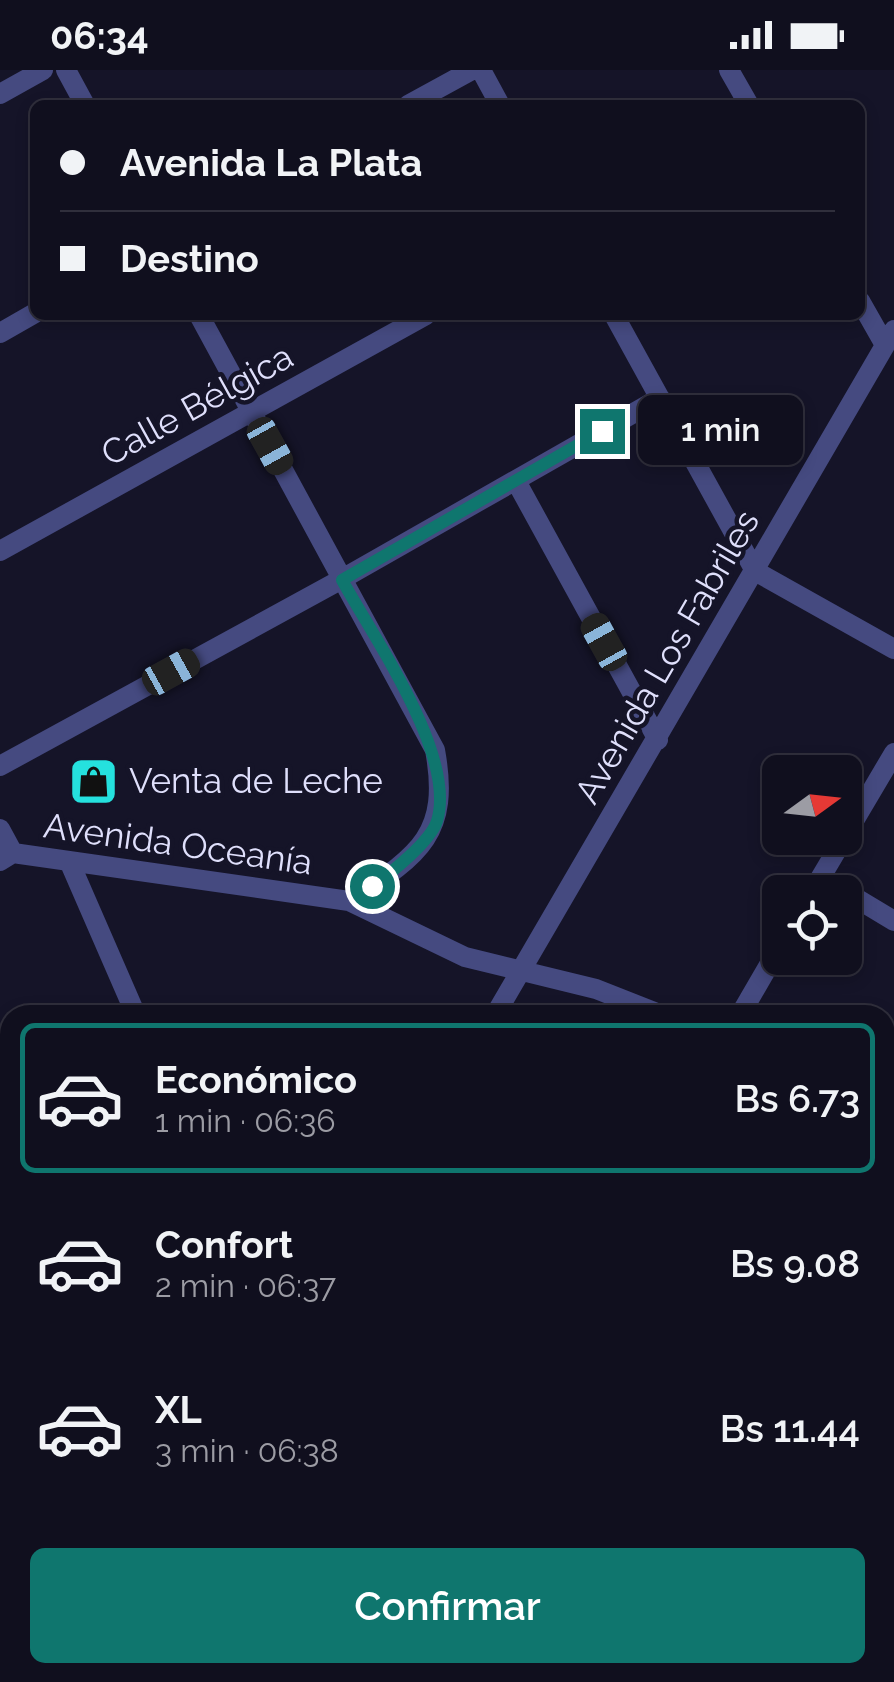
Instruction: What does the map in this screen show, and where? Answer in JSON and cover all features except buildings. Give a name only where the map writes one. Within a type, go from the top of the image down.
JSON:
[{"type":"street","points":[[0,94],[43,70]]},
{"type":"street","points":[[66,70],[82,100]]},
{"type":"street","points":[[417,100],[472,70]]},
{"type":"street","points":[[480,70],[497,100]]},
{"type":"street","points":[[729,70],[745,100]]},
{"type":"street","points":[[865,307],[890,338]]},
{"type":"street","points":[[0,333],[30,316]]},
{"type":"street","points":[[202,320],[434,750],[441,784],[437,824],[395,871],[349,901]]},
{"type":"street","name":"Calle Bélgica","points":[[0,551],[417,320]]},
{"type":"street","points":[[617,320],[756,571],[894,649]]},
{"type":"street","name":"Avenida Los Fabriles","points":[[501,1005],[890,338]]},
{"type":"street","points":[[0,766],[342,580],[660,398]]},
{"type":"street","points":[[516,480],[658,740]]},
{"type":"street","points":[[862,808],[894,753]]},
{"type":"street","points":[[0,828],[7,857]]},
{"type":"street","name":"Avenida Oceanía","points":[[7,857],[349,901],[465,957],[519,974],[596,989],[637,1005]]},
{"type":"street","points":[[69,862],[132,1005]]},
{"type":"street","points":[[862,906],[894,921]]},
{"type":"street","points":[[746,1005],[763,975]]},
{"type":"place","name":"Venta de Leche","points":[[94,781]]},
{"type":"route","points":[[372,886],[395,871],[437,824],[441,784],[434,750],[342,580],[602,431]]}]
